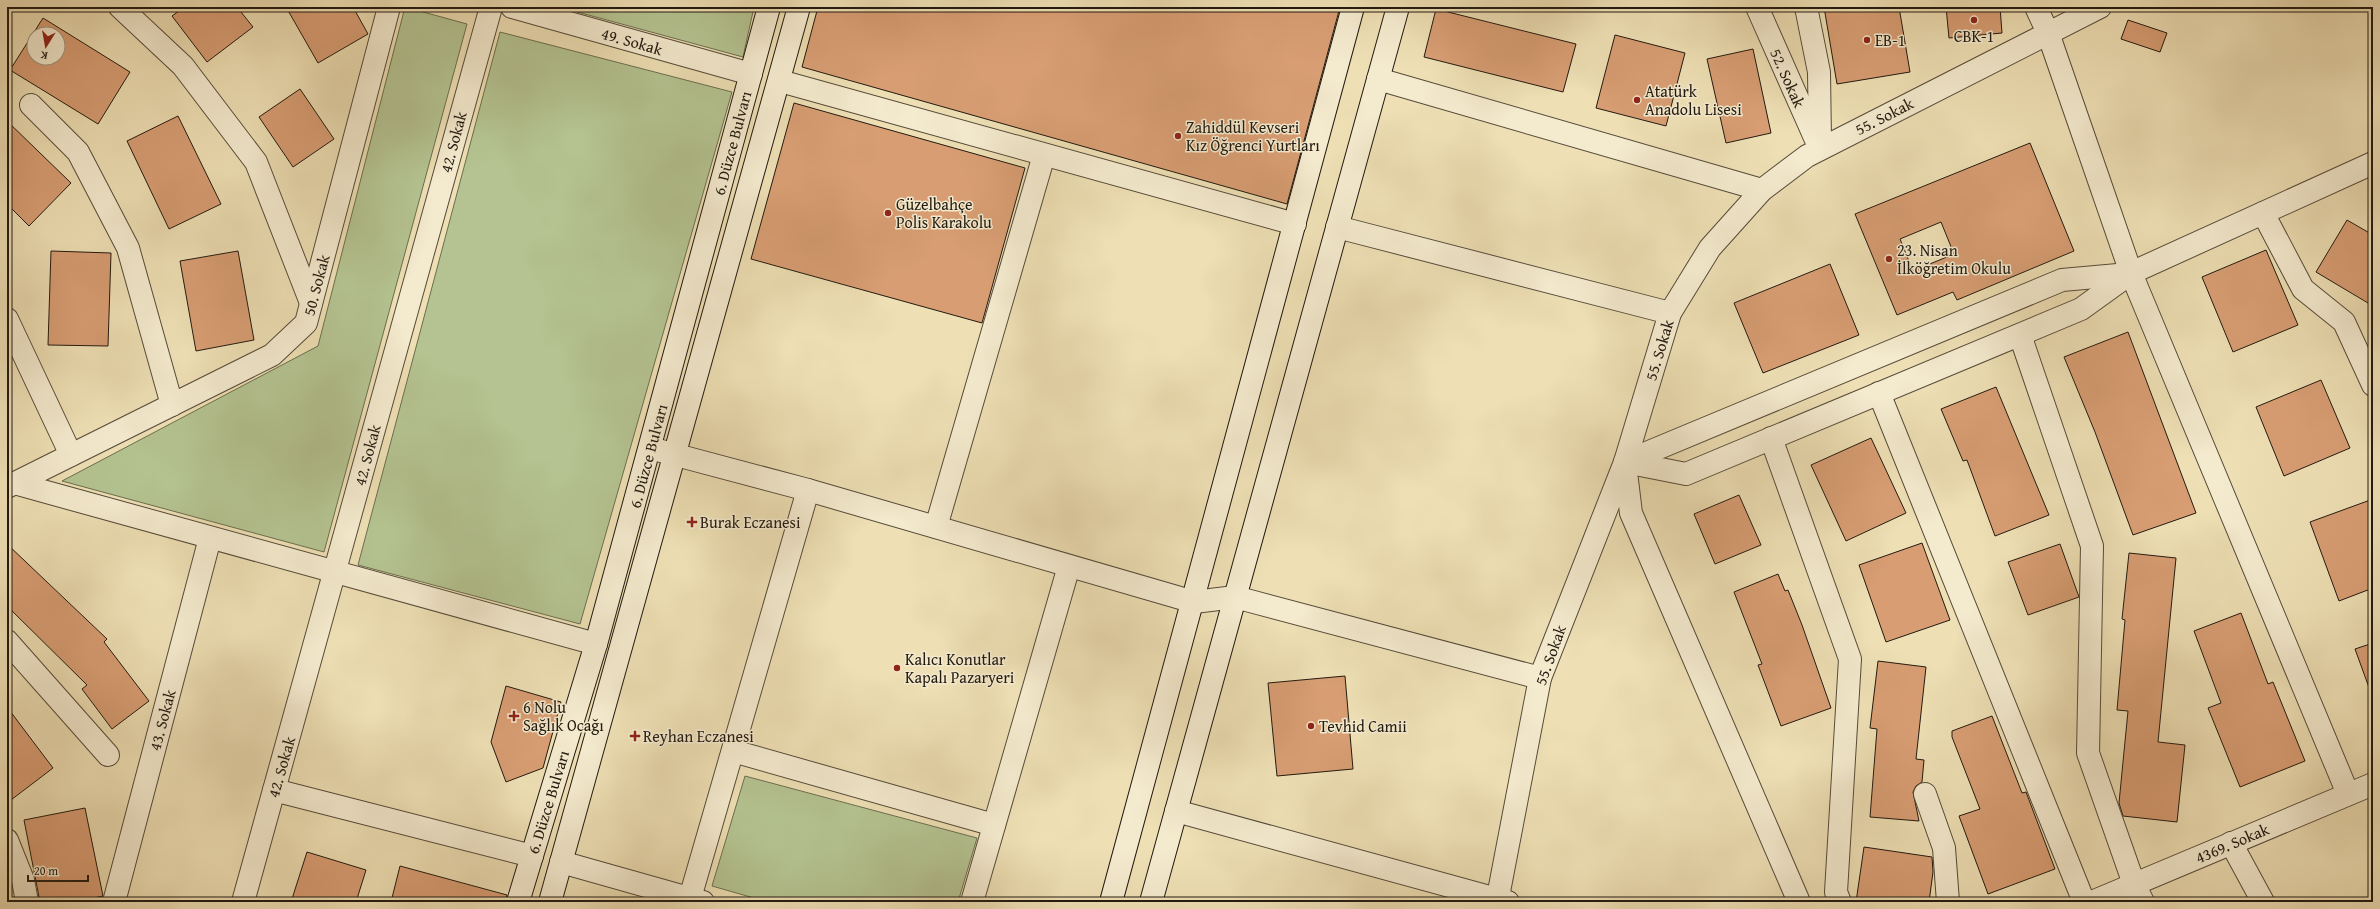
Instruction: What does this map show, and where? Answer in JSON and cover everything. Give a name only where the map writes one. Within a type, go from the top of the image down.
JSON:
[{"type":"street","points":[[120,7],[184,66],[256,162],[311,303]]},
{"type":"street","name":"50. Sokak","points":[[11,485],[272,355],[306,323],[389,7]]},
{"type":"street","name":"42. Sokak","points":[[243,902],[491,7]]},
{"type":"street","name":"49. Sokak","points":[[512,7],[751,74]]},
{"type":"street","name":"6. Düzce Bulvarı","points":[[518,902],[596,644],[769,7]]},
{"type":"street","name":"6. Düzce Bulvarı","points":[[550,902],[800,7]]},
{"type":"street","points":[[1111,902],[1194,602],[1353,7]]},
{"type":"street","points":[[1151,902],[1398,7]]},
{"type":"street","name":"52. Sokak","points":[[1756,7],[1820,149]]},
{"type":"street","points":[[1806,7],[1819,72],[1820,149]]},
{"type":"street","points":[[2036,7],[2048,33],[2131,273],[2348,794]]},
{"type":"street","name":"55. Sokak","points":[[1501,901],[1540,678],[1625,462],[1670,312],[1710,248],[1762,190],[1803,159],[2100,7]]},
{"type":"street","points":[[1378,79],[1762,190]]},
{"type":"street","points":[[780,81],[1295,224]]},
{"type":"street","points":[[31,105],[78,152],[128,248],[172,405]]},
{"type":"street","points":[[936,527],[1044,155]]},
{"type":"street","points":[[1625,462],[1686,474],[2081,309],[2131,273],[2373,163]]},
{"type":"street","points":[[2263,213],[2303,289],[2344,322],[2373,385]]},
{"type":"street","points":[[1337,228],[1670,312]]},
{"type":"street","points":[[1625,462],[2062,280],[2131,273]]},
{"type":"street","points":[[7,319],[71,455]]},
{"type":"street","points":[[2020,335],[2092,546],[2088,753],[2139,893]]},
{"type":"street","points":[[1879,393],[2084,902]]},
{"type":"street","points":[[1771,438],[1850,660],[1836,892],[1840,902]]},
{"type":"street","points":[[650,448],[808,490],[1194,602],[1235,598],[1540,678]]},
{"type":"street","points":[[1625,462],[1631,513],[1799,902]]},
{"type":"street","points":[[11,485],[596,644]]},
{"type":"street","points":[[562,862],[697,900],[732,751],[808,490]]},
{"type":"street","name":"43. Sokak","points":[[114,902],[210,538]]},
{"type":"street","points":[[972,902],[1069,566]]},
{"type":"street","points":[[7,641],[108,755]]},
{"type":"street","points":[[732,751],[994,825]]},
{"type":"street","name":"4369. Sokak","points":[[2092,902],[2139,893],[2231,844],[2373,784]]},
{"type":"street","points":[[274,790],[532,856]]},
{"type":"street","points":[[1926,794],[1944,848],[1948,902]]},
{"type":"street","points":[[1176,811],[1501,901]]},
{"type":"street","points":[[7,840],[23,880],[27,902]]},
{"type":"street","points":[[2231,844],[2263,902]]},
{"type":"green space","points":[[405,7],[467,24],[324,552],[62,481],[318,346]]},
{"type":"green space","points":[[559,7],[754,7],[743,57]]},
{"type":"green space","points":[[500,32],[732,92],[580,624],[358,565]]},
{"type":"green space","points":[[745,776],[977,838],[958,902],[768,902],[712,886]]},
{"type":"building","points":[[184,7],[237,7],[253,27],[207,62],[172,16]]},
{"type":"building","points":[[286,7],[353,7],[368,34],[318,63]]},
{"type":"building","name":"Zahiddül Kevseri Kız Öğrenci Yurtları","points":[[818,7],[1340,7],[1287,204],[802,67]]},
{"type":"building","name":"EB-1","points":[[1824,7],[1899,7],[1910,72],[1837,84]]},
{"type":"building","name":"CBK-1","points":[[1946,7],[2000,7],[2002,33],[1949,38]]},
{"type":"building","points":[[1436,9],[1576,44],[1563,92],[1424,57]]},
{"type":"building","points":[[43,18],[56,26],[38,26]]},
{"type":"building","points":[[2128,20],[2167,33],[2160,52],[2121,39]]},
{"type":"building","points":[[66,32],[130,72],[98,124],[10,70],[26,45],[26,66],[66,66]]},
{"type":"building","points":[[1615,35],[1685,53],[1666,126],[1596,108]]},
{"type":"building","points":[[1753,49],[1771,133],[1726,143],[1707,59]]},
{"type":"building","points":[[300,89],[334,139],[293,167],[259,117]]},
{"type":"building","name":"Güzelbahçe Polis Karakolu","points":[[794,103],[1025,168],[982,323],[751,259]]},
{"type":"building","points":[[178,116],[221,204],[169,229],[127,141]]},
{"type":"building","points":[[7,121],[71,183],[29,226],[7,204]]},
{"type":"building","points":[[2030,143],[2074,251],[1957,300],[1953,292],[1897,315],[1855,214]],"holes":[[[1941,222],[1954,254],[1913,271],[1900,239]]]},
{"type":"building","points":[[2347,220],[2373,235],[2373,306],[2316,272]]},
{"type":"building","points":[[2266,250],[2298,325],[2233,352],[2202,277]]},
{"type":"building","points":[[51,251],[111,253],[108,346],[48,345]]},
{"type":"building","points":[[238,251],[254,340],[196,351],[180,261]]},
{"type":"building","points":[[1830,264],[1859,335],[1763,373],[1734,303]]},
{"type":"building","points":[[2128,332],[2196,513],[2133,535],[2095,432],[2064,357]]},
{"type":"building","points":[[2321,380],[2350,448],[2284,476],[2256,407]]},
{"type":"building","points":[[1996,387],[2049,515],[1995,536],[1967,460],[1963,461],[1941,409]]},
{"type":"building","points":[[1871,438],[1906,513],[1846,541],[1811,465]]},
{"type":"building","points":[[1739,495],[1761,545],[1715,564],[1694,514]]},
{"type":"building","points":[[2373,499],[2373,588],[2339,601],[2310,522]]},
{"type":"building","points":[[1922,543],[1950,620],[1886,642],[1859,565]]},
{"type":"building","points":[[7,544],[107,639],[104,642],[149,701],[112,729],[82,689],[87,685],[7,606]]},
{"type":"building","points":[[2060,544],[2079,597],[2028,615],[2008,562]]},
{"type":"building","points":[[2129,553],[2176,558],[2158,742],[2185,745],[2177,822],[2123,816],[2119,803],[2128,711],[2117,710],[2125,620],[2122,619]]},
{"type":"building","points":[[1778,574],[1785,591],[1788,590],[1802,625],[1831,708],[1781,726],[1758,665],[1762,664],[1734,592]]},
{"type":"building","points":[[2241,613],[2268,684],[2273,682],[2305,761],[2240,787],[2208,708],[2221,703],[2194,631]]},
{"type":"building","points":[[2373,643],[2373,692],[2371,693],[2355,649]]},
{"type":"building","points":[[1878,661],[1926,667],[1916,759],[1924,760],[1922,782],[1916,786],[1913,792],[1919,821],[1870,817],[1877,729],[1870,728]]},
{"type":"building","name":"Tevhid Camii","points":[[1345,676],[1353,769],[1277,776],[1268,683]]},
{"type":"building","points":[[506,686],[561,702],[543,768],[506,782],[491,742]]},
{"type":"building","points":[[7,707],[53,768],[7,803]]},
{"type":"building","points":[[1992,716],[2022,793],[2026,792],[2055,869],[1988,894],[1959,816],[1980,809],[1952,737],[1952,731]]},
{"type":"building","points":[[85,808],[103,896],[74,902],[40,902],[24,820]]},
{"type":"building","points":[[1864,847],[1932,857],[1933,872],[1929,902],[1856,902]]},
{"type":"building","points":[[307,852],[366,870],[356,902],[291,902]]},
{"type":"building","points":[[400,866],[507,895],[506,902],[391,902]]},
{"type":"place","name":"CBK-1","points":[[1974,20]]},
{"type":"place","name":"EB-1","points":[[1867,40]]},
{"type":"place","name":"Atatürk Anadolu Lisesi","points":[[1637,100]]},
{"type":"place","name":"Zahiddül Kevseri Kız Öğrenci Yurtları","points":[[1178,136]]},
{"type":"place","name":"Güzelbahçe Polis Karakolu","points":[[888,213]]},
{"type":"place","name":"23. Nisan İlköğretim Okulu","points":[[1889,259]]},
{"type":"place","name":"Burak Eczanesi","points":[[692,522]]},
{"type":"place","name":"Kalıcı Konutlar Kapalı Pazaryeri","points":[[897,668]]},
{"type":"place","name":"6 Nolu Sağlık Ocağı","points":[[514,716]]},
{"type":"place","name":"Tevhid Camii","points":[[1311,726]]},
{"type":"place","name":"Reyhan Eczanesi","points":[[635,736]]}]
